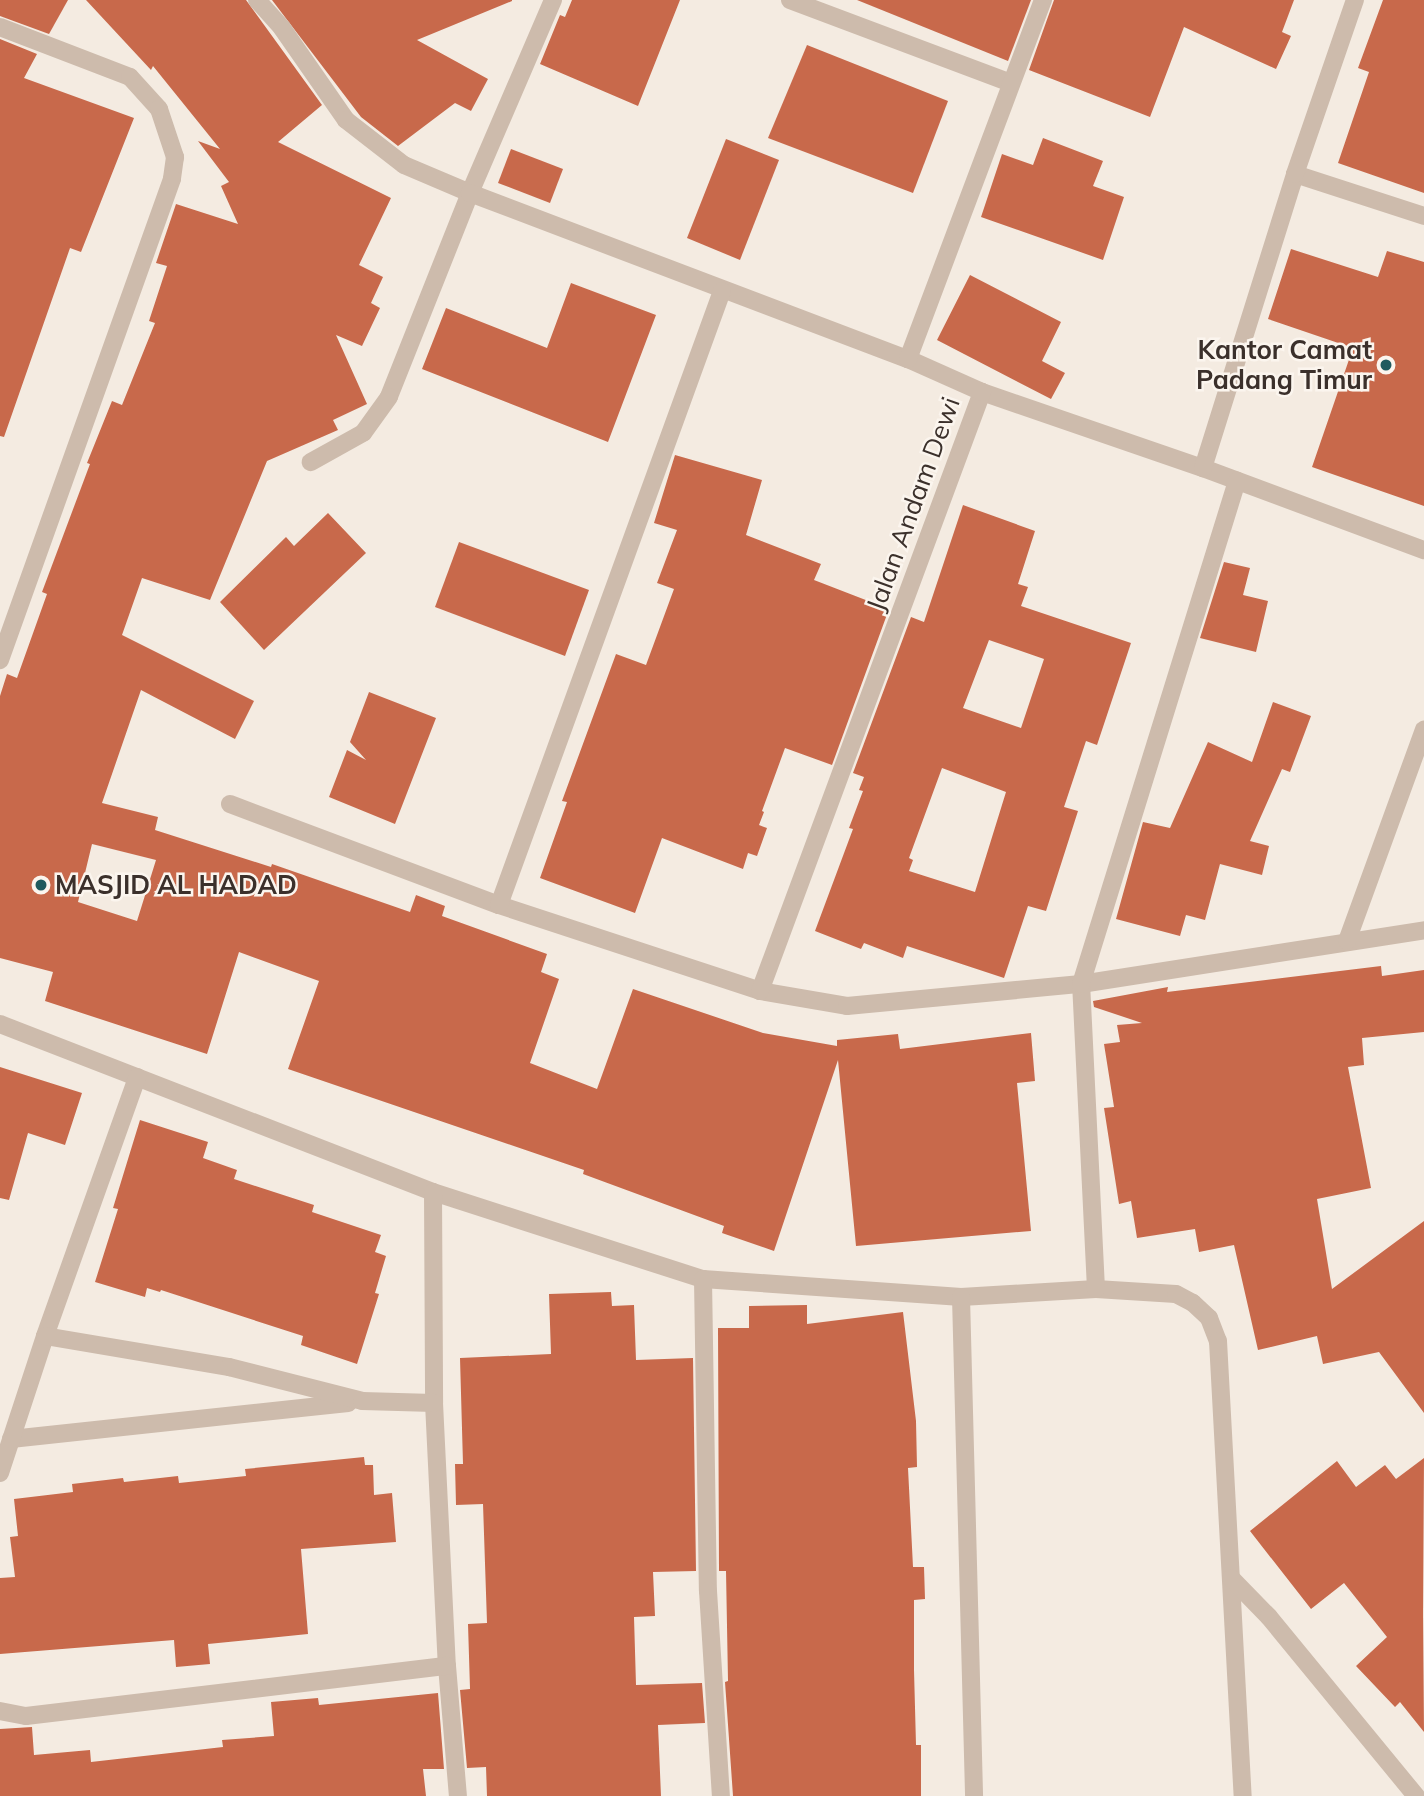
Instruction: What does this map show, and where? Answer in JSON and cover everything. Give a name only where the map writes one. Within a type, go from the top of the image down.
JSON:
[{"type":"street","name":"Jalan Andam Dewi","points":[[257,0],[282,28],[346,120],[404,165],[722,291],[908,359],[982,392],[760,991]]},
{"type":"street","points":[[311,462],[363,433],[389,397],[470,193],[553,0]]},
{"type":"street","points":[[790,0],[1011,83]]},
{"type":"street","points":[[908,359],[1043,0]]},
{"type":"street","points":[[1202,468],[1295,174],[1355,0]]},
{"type":"street","points":[[0,27],[130,77],[159,108],[175,157],[172,179],[0,660]]},
{"type":"street","points":[[1295,174],[1424,216]]},
{"type":"street","points":[[499,905],[722,291]]},
{"type":"street","points":[[982,392],[1202,468],[1424,550]]},
{"type":"street","points":[[1096,1289],[1081,984],[1237,481]]},
{"type":"street","points":[[1347,941],[1424,730]]},
{"type":"street","points":[[230,804],[499,905],[760,991],[846,1006],[1081,984],[1424,930]]},
{"type":"street","points":[[0,1024],[433,1192],[703,1279],[961,1297],[1096,1289],[1176,1294],[1193,1303],[1209,1318],[1218,1341],[1243,1796]]},
{"type":"street","points":[[0,1473],[45,1336],[137,1077]]},
{"type":"street","points":[[433,1192],[434,1403],[447,1666],[458,1796]]},
{"type":"street","points":[[703,1279],[708,1591],[721,1796]]},
{"type":"street","points":[[961,1297],[974,1796]]},
{"type":"street","points":[[45,1336],[229,1367],[362,1401]]},
{"type":"street","points":[[11,1439],[362,1401],[434,1403]]},
{"type":"street","points":[[1231,1577],[1269,1617],[1416,1796]]},
{"type":"street","points":[[0,1711],[26,1716],[447,1666]]},
{"type":"building","points":[[0,0],[68,0],[49,34],[0,16]]},
{"type":"building","points":[[86,0],[246,0],[322,105],[278,142],[391,198],[359,265],[383,277],[371,303],[380,308],[362,346],[336,335],[367,404],[333,420],[338,430],[267,461],[210,600],[142,578],[122,635],[254,701],[235,739],[141,690],[102,803],[158,817],[155,830],[271,867],[272,864],[410,912],[416,895],[445,906],[442,916],[547,954],[541,972],[559,979],[530,1063],[597,1089],[633,989],[763,1033],[837,1046],[837,1040],[898,1034],[900,1049],[1031,1033],[1035,1081],[1017,1083],[1031,1231],[856,1246],[838,1060],[774,1251],[722,1233],[724,1226],[583,1174],[584,1170],[288,1069],[319,981],[239,952],[207,1054],[45,1001],[53,972],[0,958],[0,696],[7,674],[17,678],[47,594],[42,592],[90,464],[87,463],[112,401],[122,405],[155,323],[149,321],[167,266],[156,263],[176,204],[238,224],[221,186],[229,182],[198,141],[220,149],[153,66],[151,70]],"holes":[[[92,844],[156,860],[137,921],[78,902]]]},
{"type":"building","points":[[272,0],[512,1],[417,40],[488,79],[471,111],[455,103],[398,146],[361,117]]},
{"type":"building","points":[[572,0],[680,0],[638,106],[540,64],[560,15],[565,17]]},
{"type":"building","points":[[857,0],[1031,0],[1008,61]]},
{"type":"building","points":[[1054,0],[1294,0],[1282,32],[1291,36],[1276,69],[1184,27],[1150,117],[1029,70]]},
{"type":"building","points":[[1383,0],[1424,0],[1424,193],[1338,163],[1369,72],[1358,68]]},
{"type":"building","points":[[0,39],[37,54],[24,78],[134,118],[81,252],[70,248],[4,437],[0,436]]},
{"type":"building","points":[[807,45],[948,101],[913,193],[768,138]]},
{"type":"building","points":[[1043,138],[1103,161],[1093,186],[1124,197],[1103,260],[981,217],[1002,154],[1033,165]]},
{"type":"building","points":[[726,139],[779,160],[740,260],[687,238]]},
{"type":"building","points":[[511,149],[563,169],[550,203],[498,183]]},
{"type":"building","name":"Kantor Camat Padang Timur","points":[[1291,249],[1378,277],[1387,251],[1424,262],[1424,506],[1312,467],[1353,348],[1268,319]]},
{"type":"building","points":[[970,275],[1061,322],[1042,361],[1065,373],[1051,399],[937,340]]},
{"type":"building","points":[[571,283],[656,315],[608,442],[422,369],[446,308],[547,348]]},
{"type":"building","points":[[675,455],[762,480],[746,535],[821,564],[814,580],[889,609],[832,765],[785,748],[762,811],[764,812],[759,825],[767,828],[757,856],[748,853],[743,869],[662,838],[635,913],[540,878],[567,802],[562,801],[616,654],[646,665],[674,589],[657,583],[677,530],[654,523]]},
{"type":"building","points":[[963,505],[1035,531],[1018,584],[1028,587],[1021,606],[1131,643],[1097,745],[1086,741],[1064,807],[1078,811],[1046,911],[1028,906],[1004,978],[907,946],[903,958],[864,943],[861,949],[815,931],[853,829],[849,828],[863,791],[859,790],[864,777],[853,773],[911,617],[924,622]],"holes":[[[989,640],[1044,659],[1021,728],[963,708]],[[942,768],[1006,792],[975,892],[909,871],[913,860],[909,858]]]},
{"type":"building","points":[[328,513],[366,553],[264,650],[220,602],[286,537],[294,546]]},
{"type":"building","points":[[459,542],[589,590],[565,656],[435,607]]},
{"type":"building","points":[[1224,562],[1250,568],[1243,595],[1268,601],[1256,652],[1200,638]]},
{"type":"building","points":[[369,692],[436,718],[395,824],[329,797],[347,750],[366,760],[350,742]]},
{"type":"building","points":[[1273,702],[1311,716],[1290,772],[1282,769],[1250,841],[1269,846],[1262,875],[1220,864],[1205,920],[1186,915],[1180,936],[1116,919],[1143,822],[1170,828],[1208,742],[1252,762]]},
{"type":"building","points":[[1381,966],[1382,976],[1424,970],[1424,1032],[1362,1038],[1364,1065],[1348,1067],[1371,1188],[1317,1199],[1332,1289],[1424,1221],[1424,1413],[1379,1352],[1323,1364],[1317,1336],[1258,1350],[1234,1245],[1199,1252],[1195,1229],[1137,1238],[1131,1201],[1119,1204],[1104,1108],[1114,1107],[1104,1044],[1120,1042],[1117,1025],[1142,1023],[1094,1007],[1093,1001],[1168,987],[1167,992]]},
{"type":"building","points":[[0,1067],[82,1093],[65,1145],[28,1133],[9,1200],[0,1198]]},
{"type":"building","points":[[140,1120],[208,1142],[203,1158],[237,1170],[234,1179],[314,1205],[312,1212],[381,1235],[375,1252],[386,1256],[375,1293],[379,1294],[357,1364],[301,1345],[303,1336],[161,1290],[160,1292],[147,1288],[145,1297],[95,1282],[118,1209],[113,1208]]},
{"type":"building","points":[[611,1292],[612,1306],[634,1305],[636,1360],[693,1358],[696,1571],[653,1572],[655,1616],[634,1617],[636,1685],[702,1683],[705,1723],[658,1725],[661,1796],[487,1796],[486,1767],[467,1768],[460,1690],[470,1689],[468,1624],[487,1623],[483,1504],[456,1505],[455,1464],[463,1464],[460,1358],[551,1354],[549,1294]]},
{"type":"building","points":[[807,1305],[807,1324],[903,1312],[916,1421],[917,1467],[908,1468],[913,1567],[924,1567],[925,1599],[914,1600],[916,1745],[921,1745],[921,1796],[733,1796],[725,1682],[728,1681],[726,1571],[719,1571],[718,1328],[749,1328],[749,1306]]},
{"type":"building","points":[[364,1457],[365,1465],[373,1465],[374,1495],[392,1493],[396,1542],[301,1549],[308,1634],[208,1644],[210,1664],[176,1667],[174,1640],[0,1654],[0,1578],[15,1577],[10,1537],[18,1536],[14,1499],[73,1492],[72,1484],[123,1478],[124,1482],[178,1476],[179,1483],[246,1476],[245,1469]]},
{"type":"building","points":[[1424,1458],[1424,1732],[1400,1702],[1395,1707],[1356,1666],[1387,1637],[1344,1583],[1311,1609],[1250,1531],[1337,1461],[1356,1487],[1385,1465],[1396,1479]]},
{"type":"building","points":[[438,1693],[444,1769],[423,1769],[426,1796],[0,1796],[0,1729],[32,1727],[34,1755],[90,1750],[91,1762],[223,1747],[222,1740],[274,1736],[271,1702],[318,1698],[319,1705]]},
{"type":"place","name":"Kantor Camat Padang Timur","points":[[1386,365]]},
{"type":"place","name":"MASJID AL HADAD","points":[[41,885]]}]
